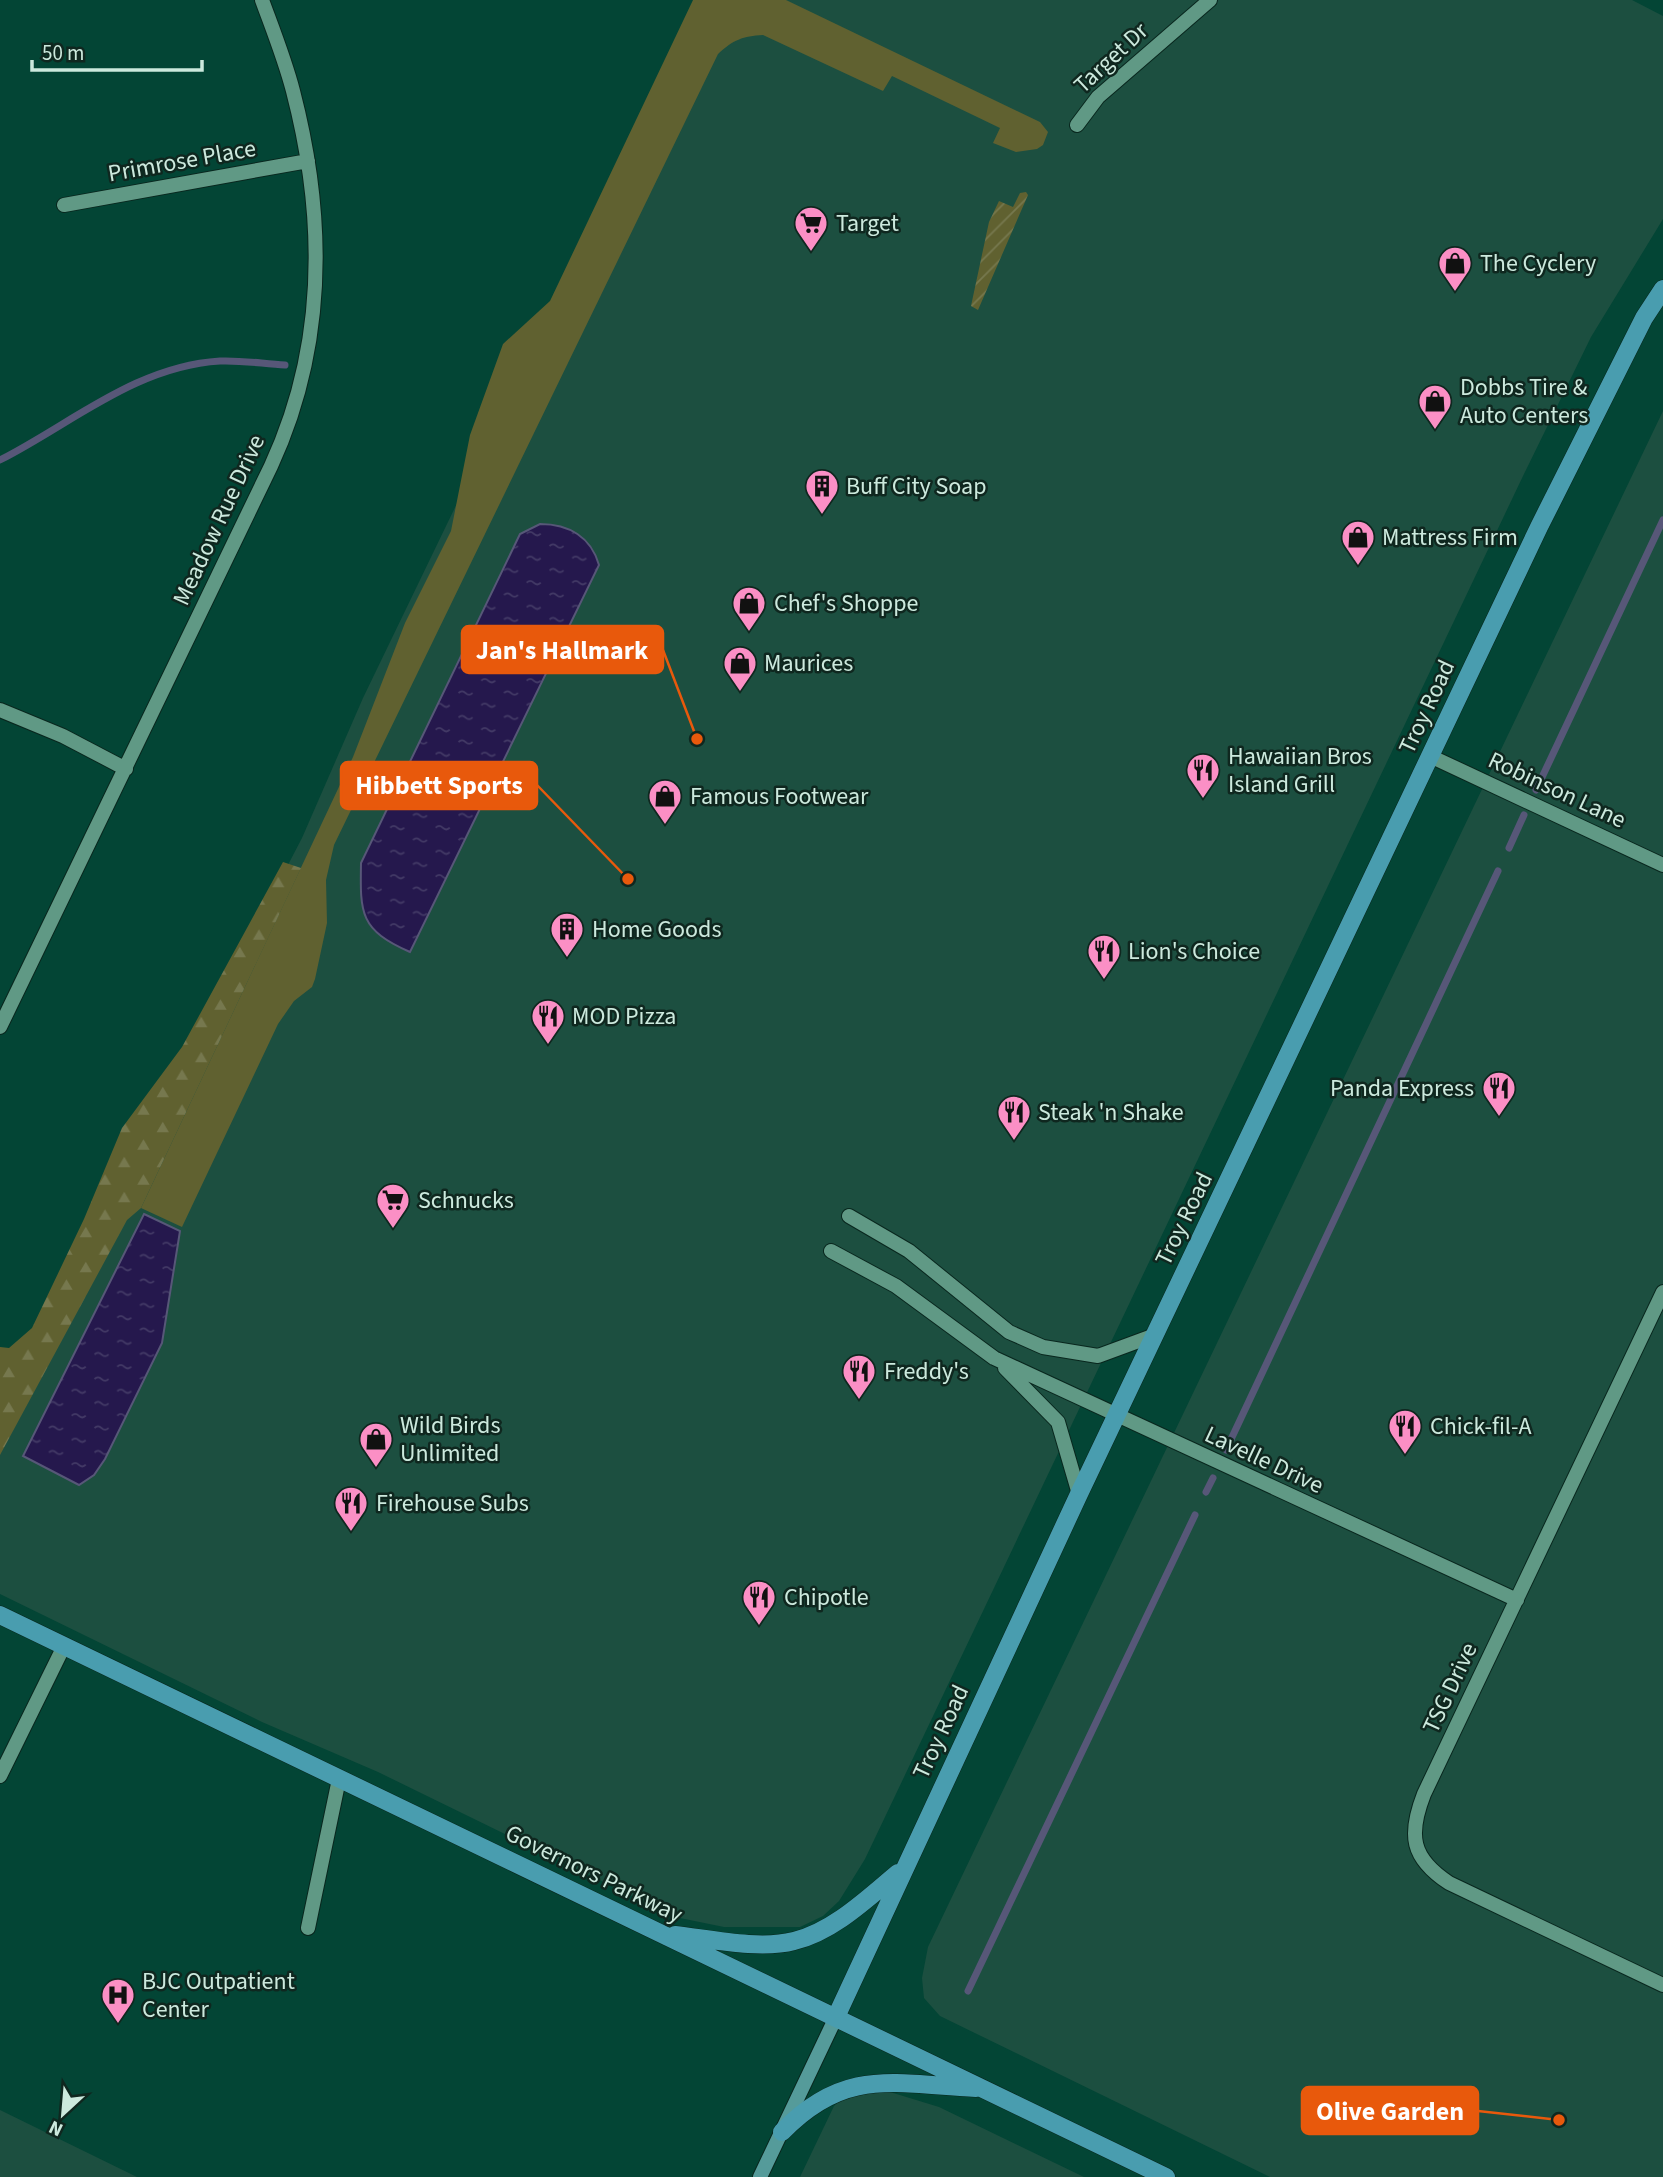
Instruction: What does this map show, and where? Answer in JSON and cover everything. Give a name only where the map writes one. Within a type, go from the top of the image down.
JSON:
[{"type":"main road","name":"Troy Road","points":[[760,2177],[1079,1494],[1598,406],[1644,318],[1663,289]]},
{"type":"main road","name":"Governors Parkway","points":[[0,1615],[1167,2177]]},
{"type":"main road","points":[[662,1934],[735,1942],[795,1941],[835,1920],[904,1868]]},
{"type":"main road","points":[[782,2132],[804,2109],[850,2086],[870,2082],[983,2089]]},
{"type":"street","name":"Meadow Rue Drive","points":[[0,1027],[271,466],[298,398],[316,303],[316,215],[293,89],[262,0]]},
{"type":"street","name":"Target Dr","points":[[1077,124],[1098,97],[1210,0]]},
{"type":"street","name":"Primrose Place","points":[[64,205],[308,161]]},
{"type":"street","points":[[0,710],[63,736],[126,769]]},
{"type":"street","name":"Robinson Lane","points":[[1432,757],[1663,865]]},
{"type":"street","points":[[849,1216],[909,1251],[1009,1332],[1043,1347],[1098,1356],[1155,1335]]},
{"type":"street","name":"Lavelle Drive","points":[[831,1251],[896,1286],[994,1358],[1034,1394],[1058,1422],[1079,1494]]},
{"type":"street","name":"TSG Drive","points":[[1663,1292],[1418,1809],[1414,1838],[1417,1852],[1436,1874],[1449,1883],[1663,1985]]},
{"type":"street","name":"Lavelle Drive","points":[[994,1358],[1116,1417],[1517,1600]]},
{"type":"street","points":[[0,1776],[64,1646]]},
{"type":"street","points":[[308,1928],[339,1779]]},
{"type":"shaded area","points":[[700,0],[1632,0],[1663,16],[1663,219],[1591,337],[1523,476],[865,1859],[839,1901],[823,1916],[800,1927],[724,1927],[675,1917],[378,1772],[262,1722],[0,1594],[0,1438],[174,1083],[302,838],[363,698]]},
{"type":"shaded area","points":[[1663,411],[1663,2177],[1270,2177],[940,2016],[924,1998],[922,1978],[928,1947]]},
{"type":"shaded area","points":[[849,2092],[890,2092],[939,2107],[1084,2177],[800,2177],[834,2106]]},
{"type":"shaded area","points":[[0,2110],[137,2177],[0,2177]]},
{"type":"green space","points":[[693,0],[786,0],[1040,122],[1048,132],[1043,145],[1037,149],[1016,152],[993,143],[1000,128],[892,76],[883,91],[763,35],[739,40],[718,54],[334,845],[326,880],[327,923],[312,987],[294,1001],[278,1024],[182,1227],[141,1208],[353,757],[405,623],[451,531],[470,435],[503,344],[550,301]]},
{"type":"green space","points":[[1026,192],[1028,195],[978,310],[971,306],[989,222],[999,201],[1013,207],[1020,193]]},
{"type":"green space","points":[[283,862],[301,868],[141,1208],[127,1220],[0,1455],[0,1347],[9,1348],[32,1328],[84,1219],[122,1128],[182,1047]]},
{"type":"water","points":[[540,524],[560,526],[577,534],[590,547],[599,565],[410,952],[381,936],[366,918],[361,895],[361,863],[520,534]]},
{"type":"water","points":[[144,1214],[180,1231],[162,1343],[105,1459],[94,1475],[79,1485],[23,1456]]},
{"type":"waterway","points":[[0,460],[105,399],[160,374],[189,365],[220,361],[285,365]]},
{"type":"waterway","points":[[1536,790],[1663,520]]},
{"type":"waterway","points":[[1509,848],[1524,815]]},
{"type":"waterway","points":[[1226,1450],[1498,871]]},
{"type":"waterway","points":[[1206,1492],[1213,1478]]},
{"type":"waterway","points":[[968,1991],[1195,1515]]},
{"type":"place","name":"Target","points":[[811,253]]},
{"type":"place","name":"The Cyclery","points":[[1455,293]]},
{"type":"place","name":"Dobbs Tire & Auto Centers","points":[[1435,431]]},
{"type":"place","name":"Buff City Soap","points":[[822,516]]},
{"type":"place","name":"Mattress Firm","points":[[1358,567]]},
{"type":"place","name":"Chef's Shoppe","points":[[749,633]]},
{"type":"place","name":"Maurices","points":[[740,693]]},
{"type":"place","name":"Jan's Hallmark","points":[[697,739]]},
{"type":"place","name":"Hawaiian Bros Island Grill","points":[[1203,800]]},
{"type":"place","name":"Famous Footwear","points":[[665,826]]},
{"type":"place","name":"Hibbett Sports","points":[[628,879]]},
{"type":"place","name":"Home Goods","points":[[567,959]]},
{"type":"place","name":"Lion's Choice","points":[[1104,981]]},
{"type":"place","name":"MOD Pizza","points":[[548,1046]]},
{"type":"place","name":"Panda Express","points":[[1499,1118]]},
{"type":"place","name":"Steak 'n Shake","points":[[1014,1142]]},
{"type":"place","name":"Schnucks","points":[[393,1230]]},
{"type":"place","name":"Freddy's","points":[[859,1401]]},
{"type":"place","name":"Chick-fil-A","points":[[1405,1456]]},
{"type":"place","name":"Wild Birds Unlimited","points":[[376,1469]]},
{"type":"place","name":"Firehouse Subs","points":[[351,1533]]},
{"type":"place","name":"Chipotle","points":[[759,1627]]},
{"type":"place","name":"BJC Outpatient Center","points":[[118,2025]]},
{"type":"place","name":"Olive Garden","points":[[1559,2120]]}]
